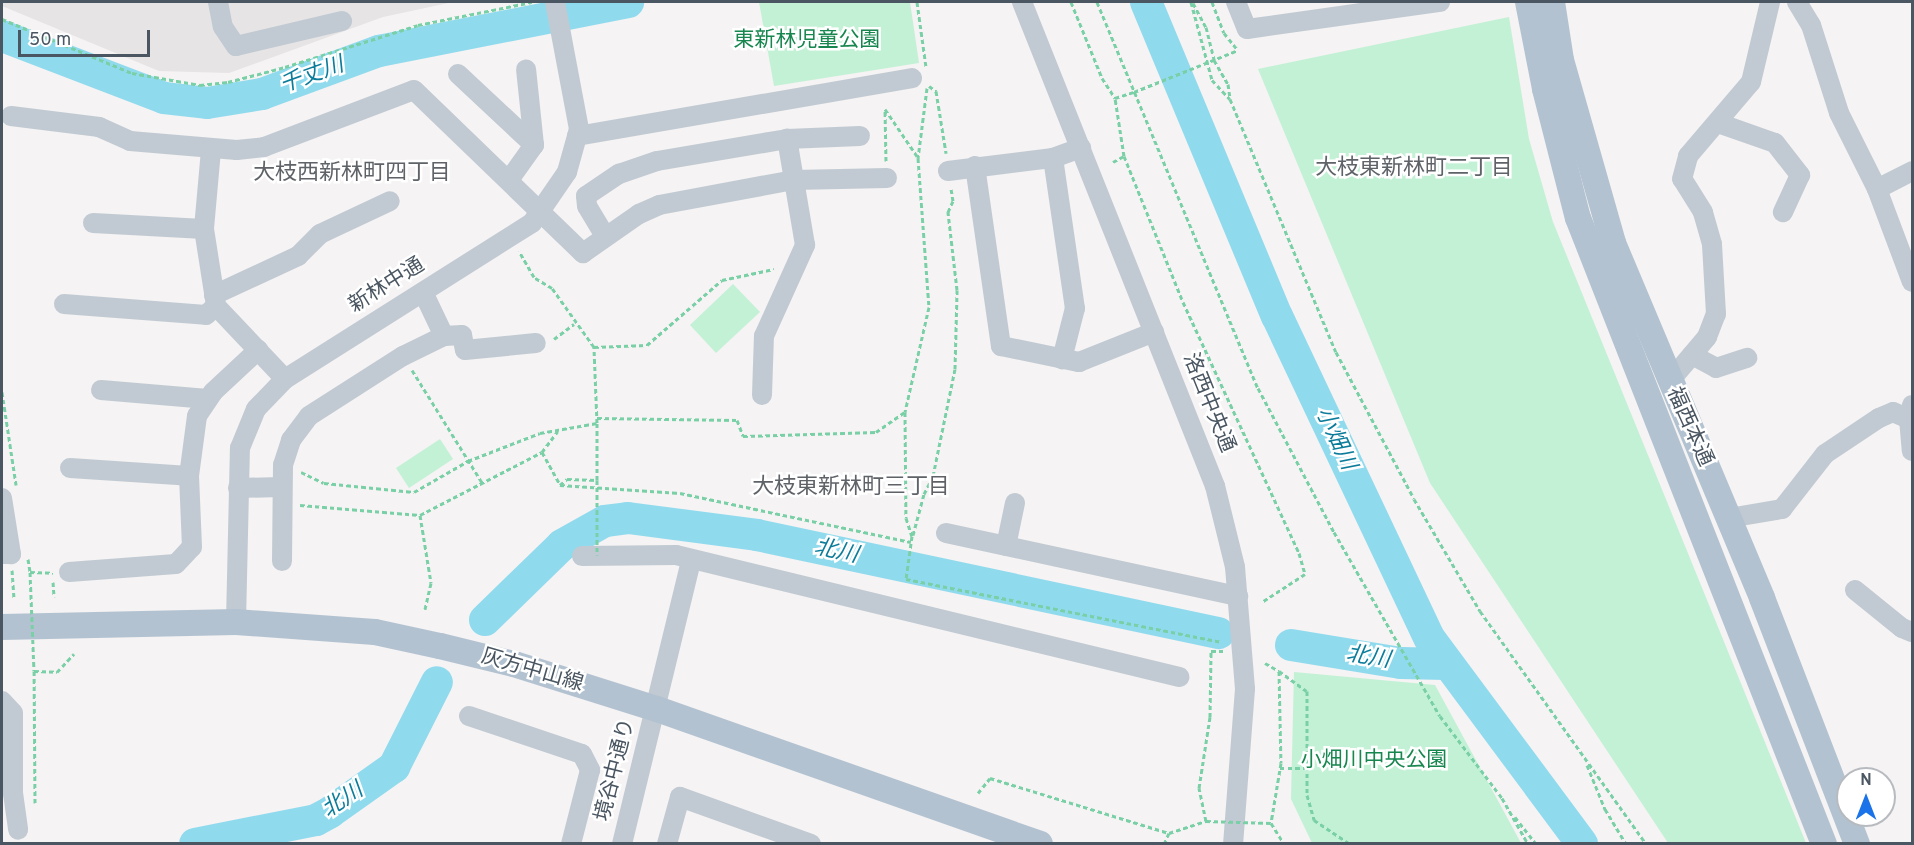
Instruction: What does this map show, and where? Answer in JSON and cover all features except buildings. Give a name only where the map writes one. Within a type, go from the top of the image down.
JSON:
[{"type":"main road","name":"福西本通","points":[[1528,2],[1545,89],[1578,218],[1824,843]]},
{"type":"main road","name":"福西本通","points":[[1552,2],[1561,60],[1592,177],[1613,243],[1669,382],[1729,518],[1857,843]]},
{"type":"main road","name":"灰方中山線","points":[[2,627],[237,622],[313,625],[422,642],[514,664],[657,708],[1040,843]]},
{"type":"street","points":[[218,2],[223,27],[236,46],[342,21]]},
{"type":"street","name":"洛西中央通","points":[[1022,2],[1215,486],[1235,567],[1245,689],[1233,843]]},
{"type":"street","points":[[1236,2],[1247,29],[1410,4],[1440,2]]},
{"type":"street","points":[[1669,382],[1707,337],[1716,314],[1716,279],[1703,212],[1682,178],[1688,156],[1751,82],[1770,2]]},
{"type":"street","points":[[1797,2],[1811,25],[1839,113],[1877,189],[1912,282]]},
{"type":"street","name":"新林中通","points":[[237,622],[240,448],[252,419],[285,380],[532,223],[567,172],[579,129],[556,5]]},
{"type":"street","points":[[509,180],[534,145],[526,69]]},
{"type":"street","points":[[458,74],[534,145]]},
{"type":"street","points":[[577,136],[920,81]]},
{"type":"street","points":[[11,116],[99,127],[130,141],[211,150],[264,147],[414,90],[583,253],[604,236],[659,205],[794,180],[886,178]]},
{"type":"street","points":[[1718,123],[1775,143],[1800,175],[1783,212]]},
{"type":"street","points":[[604,236],[587,206],[586,196],[619,174],[657,161],[787,140],[860,136]]},
{"type":"street","points":[[762,395],[764,336],[805,245],[787,140]]},
{"type":"street","points":[[948,171],[1053,158],[1082,148]]},
{"type":"street","points":[[211,150],[204,229],[215,300],[285,380]]},
{"type":"street","points":[[1053,158],[1075,308],[1062,359]]},
{"type":"street","points":[[975,166],[1001,346],[1078,362],[1154,332]]},
{"type":"street","points":[[1877,189],[1912,171]]},
{"type":"street","points":[[64,304],[207,315],[215,300],[298,256],[320,234],[390,201]]},
{"type":"street","points":[[93,223],[204,229]]},
{"type":"street","points":[[423,292],[444,336]]},
{"type":"street","points":[[282,561],[281,487],[291,440],[309,416],[403,356],[444,336],[462,335],[465,350],[536,343]]},
{"type":"street","points":[[69,572],[176,564],[192,547],[189,476],[197,416],[208,399],[258,350]]},
{"type":"street","points":[[1692,354],[1716,368],[1747,358]]},
{"type":"street","points":[[101,390],[208,399]]},
{"type":"street","points":[[1729,518],[1782,509],[1825,454],[1879,418],[1893,412],[1910,412],[1912,451]]},
{"type":"street","points":[[70,468],[189,476]]},
{"type":"street","points":[[238,488],[281,487]]},
{"type":"street","points":[[10,496],[13,553]]},
{"type":"street","points":[[1006,546],[1015,503]]},
{"type":"street","points":[[946,532],[1238,596]]},
{"type":"street","points":[[590,556],[660,553],[1179,677]]},
{"type":"street","name":"境谷中通り","points":[[622,843],[657,708],[691,560]]},
{"type":"street","points":[[1855,590],[1902,628],[1912,632]]},
{"type":"street","points":[[2,701],[13,713],[13,793],[18,830]]},
{"type":"street","points":[[469,716],[582,754],[590,770],[571,843]]},
{"type":"street","points":[[667,843],[680,797],[811,843]]},
{"type":"path","points":[[912,536],[906,518],[905,412],[929,307],[918,158],[920,81],[917,2]]},
{"type":"path","points":[[1071,2],[1101,78],[1115,98],[1124,156],[1183,302],[1299,553],[1305,574],[1262,602]]},
{"type":"path","points":[[1097,2],[1258,388],[1334,532],[1440,716],[1536,843]]},
{"type":"path","points":[[1191,2],[1206,27],[1214,60],[1228,84],[1230,99],[1336,352],[1414,499],[1480,611],[1646,843]]},
{"type":"path","points":[[1191,2],[1212,80],[1230,99]]},
{"type":"path","points":[[1115,98],[1238,50],[1224,33],[1212,2]]},
{"type":"path","points":[[920,81],[936,91],[953,201],[948,212],[957,290],[955,369],[933,476],[924,494],[912,536],[906,579],[1230,643]]},
{"type":"path","points":[[886,178],[885,109],[918,158]]},
{"type":"path","points":[[1113,162],[1124,156]]},
{"type":"path","points":[[508,238],[534,277],[552,288],[574,324],[594,347],[597,480],[590,556]]},
{"type":"path","points":[[594,347],[647,345],[722,280],[797,263]]},
{"type":"path","points":[[536,343],[558,338],[574,324]]},
{"type":"path","points":[[403,356],[483,485]]},
{"type":"path","points":[[2,392],[10,496]]},
{"type":"path","points":[[597,418],[737,420],[743,436],[876,432],[905,412]]},
{"type":"path","points":[[281,487],[305,472],[324,483],[414,492],[468,460],[559,429],[597,423]]},
{"type":"path","points":[[281,487],[420,516],[483,485],[542,452],[559,429]]},
{"type":"path","points":[[542,452],[560,485]]},
{"type":"path","points":[[560,485],[567,479],[597,480]]},
{"type":"path","points":[[560,485],[680,493],[911,542]]},
{"type":"path","points":[[420,516],[431,583],[425,609]]},
{"type":"path","points":[[13,553],[30,572],[34,672],[35,809]]},
{"type":"path","points":[[13,553],[14,599]]},
{"type":"path","points":[[30,572],[53,573],[54,597]]},
{"type":"path","points":[[1206,821],[1199,788],[1210,717],[1211,651],[1231,650]]},
{"type":"path","points":[[34,672],[57,672],[74,654]]},
{"type":"path","points":[[1266,663],[1307,691],[1307,795],[1314,820],[1350,843]]},
{"type":"path","points":[[1279,671],[1280,768],[1271,823],[1284,843]]},
{"type":"path","points":[[1584,759],[1605,809],[1626,843]]},
{"type":"path","points":[[1280,768],[1307,768]]},
{"type":"path","points":[[978,793],[990,778],[1169,833],[1206,821],[1271,823]]},
{"type":"path","points":[[1509,810],[1528,843]]},
{"type":"path","points":[[1164,843],[1169,833]]},
{"type":"shaded area","points":[[2,2],[453,2],[383,17],[229,73],[159,71],[2,6]]},
{"type":"green space","name":"東新林児童公園","points":[[759,2],[910,2],[919,63],[774,86]]},
{"type":"green space","points":[[1509,17],[1529,139],[1553,222],[1806,843],[1668,843],[1430,483],[1258,69]]},
{"type":"green space","points":[[733,284],[760,312],[716,353],[690,325]]},
{"type":"green space","points":[[440,439],[453,459],[409,488],[396,468]]},
{"type":"green space","name":"小畑川中央公園","points":[[1294,672],[1435,685],[1521,843],[1312,843],[1291,799]]},
{"type":"waterway","name":"千丈川","points":[[2,36],[164,98],[207,103],[262,94],[379,51],[628,2]]},
{"type":"waterway","name":"小畑川","points":[[1146,2],[1277,316],[1430,639],[1582,844]]},
{"type":"waterway","name":"北川","points":[[485,620],[562,545],[605,521],[628,518],[757,535],[1219,633]]},
{"type":"waterway","name":"北川","points":[[1291,645],[1401,663],[1446,664]]},
{"type":"waterway","name":"北川","points":[[195,844],[316,820],[329,813],[394,767],[437,682]]},
{"type":"district","name":"大枝東新林町二丁目","points":[[1414,169]]},
{"type":"district","name":"大枝西新林町四丁目","points":[[352,174]]},
{"type":"district","name":"大枝東新林町三丁目","points":[[851,488]]}]
